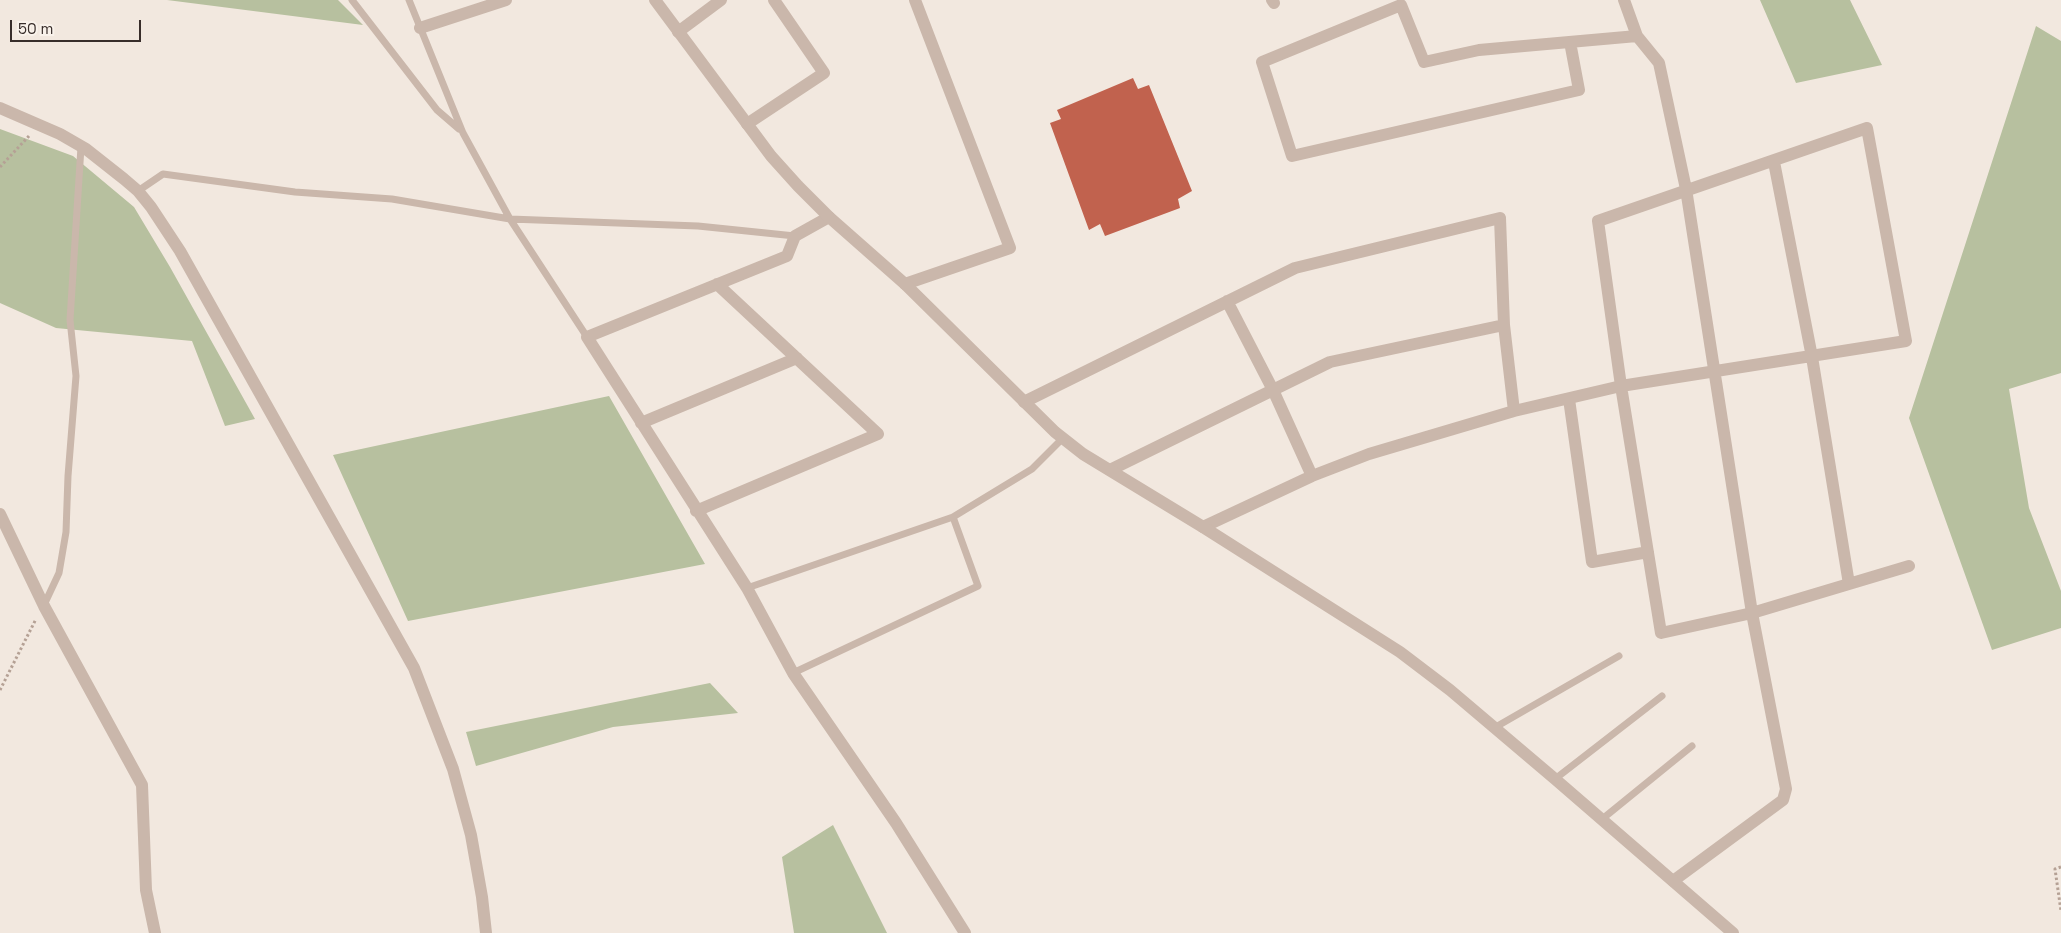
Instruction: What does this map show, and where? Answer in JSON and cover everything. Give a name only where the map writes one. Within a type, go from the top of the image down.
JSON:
[{"type":"street","points":[[420,28],[506,0]]},
{"type":"street","points":[[654,0],[771,156],[829,217],[905,284],[1024,402],[1064,438],[1083,454],[1203,527],[1400,652],[1555,779],[1733,933]]},
{"type":"street","points":[[678,32],[721,0]]},
{"type":"street","points":[[747,124],[824,73],[774,0]]},
{"type":"street","points":[[905,284],[1010,248],[915,0]]},
{"type":"street","points":[[1624,0],[1637,36],[1659,63],[1686,189],[1752,613],[1786,789],[1783,800],[1673,881]]},
{"type":"street","points":[[1570,42],[1579,90],[1292,156],[1262,62],[1401,5],[1424,62],[1479,50],[1637,36]]},
{"type":"street","points":[[0,108],[40,124],[81,146],[138,191],[180,251],[414,668],[453,769],[471,835],[486,933]]},
{"type":"street","points":[[1203,527],[1312,476],[1369,454],[1514,411],[1621,386],[1716,373],[1906,341],[1868,128],[1774,162],[1686,189],[1598,221],[1621,386],[1661,633],[1752,613],[1909,566]]},
{"type":"street","points":[[1774,162],[1812,356],[1849,584]]},
{"type":"street","points":[[829,217],[795,236],[787,256],[587,337],[696,511],[747,588],[793,672],[896,823],[965,933]]},
{"type":"street","points":[[1024,402],[1295,268],[1500,218],[1504,325],[1514,411]]},
{"type":"street","points":[[696,511],[878,434],[717,284]]},
{"type":"street","points":[[1227,302],[1272,390],[1312,476]]},
{"type":"street","points":[[1110,470],[1330,362],[1504,325]]},
{"type":"street","points":[[641,423],[797,358]]},
{"type":"street","points":[[1568,399],[1592,562],[1648,552]]},
{"type":"street","points":[[0,514],[44,606],[142,784],[146,890],[155,933]]},
{"type":"lane","points":[[352,0],[437,110],[464,133]]},
{"type":"lane","points":[[409,0],[464,133],[510,219],[587,337]]},
{"type":"lane","points":[[44,606],[58,574],[66,532],[68,476],[76,376],[70,320],[81,146]]},
{"type":"lane","points":[[138,191],[163,174],[295,192],[392,198],[510,219],[698,226],[795,236]]},
{"type":"lane","points":[[747,588],[953,517],[1032,469],[1064,438]]},
{"type":"lane","points":[[793,672],[978,586],[953,517]]},
{"type":"lane","points":[[1494,728],[1619,656]]},
{"type":"lane","points":[[1555,779],[1662,696]]},
{"type":"lane","points":[[1601,820],[1692,746]]},
{"type":"path","points":[[0,166],[40,124]]},
{"type":"path","points":[[0,690],[44,606]]},
{"type":"path","points":[[2061,867],[2055,869],[2061,911]]},
{"type":"green space","points":[[167,0],[338,0],[363,25]]},
{"type":"green space","points":[[1760,0],[1850,0],[1882,65],[1796,83]]},
{"type":"green space","points":[[2036,26],[2061,41],[2061,373],[2009,389],[2029,508],[2061,591],[2061,628],[1992,650],[1909,418]]},
{"type":"green space","points":[[0,129],[73,156],[134,207],[170,267],[255,419],[225,426],[192,341],[56,328],[0,303]]},
{"type":"green space","points":[[609,396],[705,564],[408,621],[333,455]]},
{"type":"green space","points":[[710,683],[738,713],[613,727],[476,766],[466,732]]},
{"type":"green space","points":[[833,825],[887,933],[794,933],[782,857]]},
{"type":"building","points":[[1133,78],[1138,89],[1149,85],[1192,191],[1178,199],[1180,208],[1105,236],[1100,224],[1089,230],[1050,123],[1061,119],[1057,110]]}]
